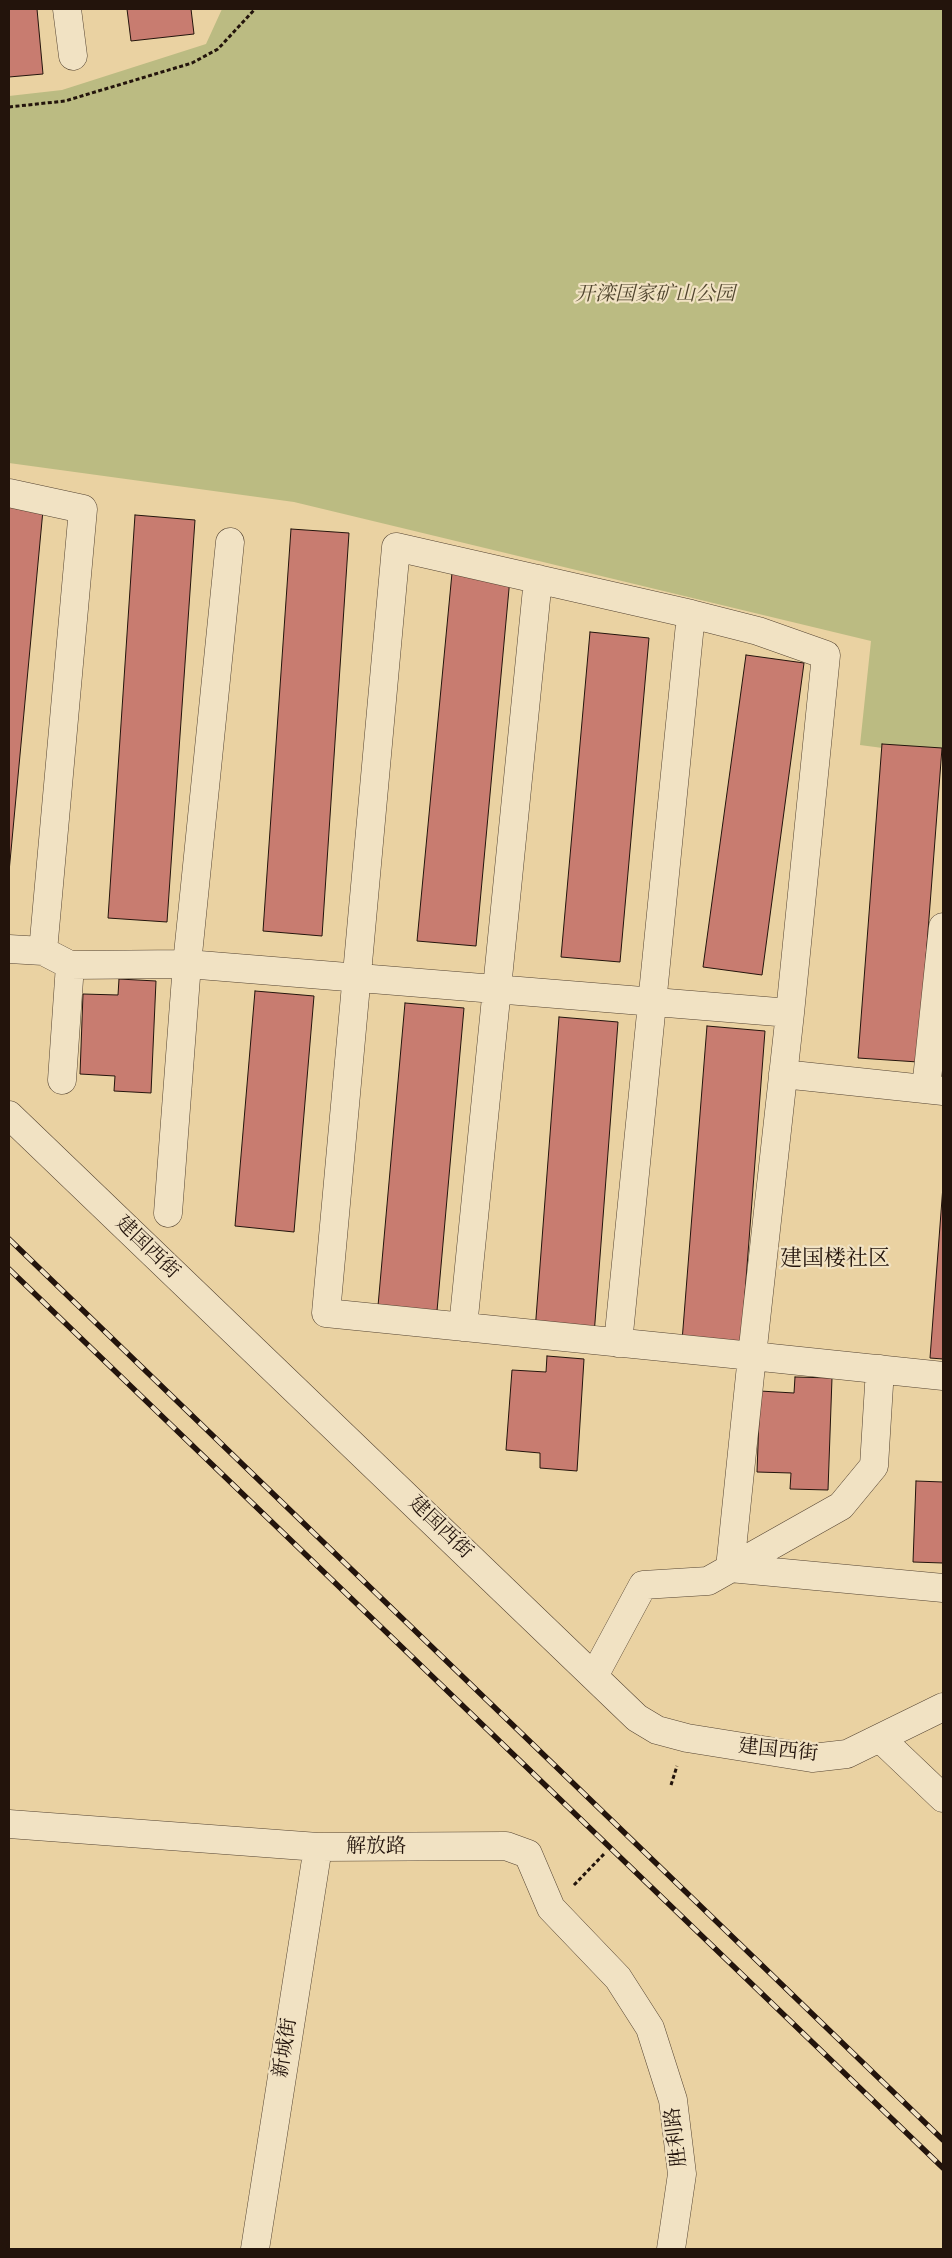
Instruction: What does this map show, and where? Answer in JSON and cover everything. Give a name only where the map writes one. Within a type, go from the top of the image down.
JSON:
[{"type":"street","points":[[67,9],[73,56]]},
{"type":"street","points":[[9,493],[83,509],[43,952]]},
{"type":"street","points":[[168,1213],[187,964],[230,542]]},
{"type":"street","points":[[730,1568],[752,1356],[790,1012],[826,655],[758,631],[396,547],[326,1313],[752,1356],[943,1376]]},
{"type":"street","points":[[463,1327],[538,579]]},
{"type":"street","points":[[618,1343],[690,614]]},
{"type":"street","points":[[783,1074],[935,1090],[943,927]]},
{"type":"street","points":[[9,949],[43,952],[70,965],[187,964],[790,1012]]},
{"type":"street","points":[[62,1080],[70,965]]},
{"type":"street","name":"建国西街","points":[[9,1116],[637,1718],[657,1730],[687,1738],[812,1758],[847,1754],[943,1707]]},
{"type":"street","points":[[594,1676],[643,1585],[708,1581],[841,1506],[874,1466],[880,1370]]},
{"type":"street","points":[[730,1568],[943,1588]]},
{"type":"street","points":[[881,1739],[943,1798]]},
{"type":"street","name":"解放路","points":[[9,1824],[318,1847],[506,1846],[528,1854],[551,1908],[618,1978],[650,2028]]},
{"type":"street","name":"新城街","points":[[255,2249],[318,1847]]},
{"type":"street","name":"胜利路","points":[[650,2028],[673,2100],[682,2174],[671,2249]]},
{"type":"path","points":[[9,107],[65,102],[192,63],[218,49],[255,9]]},
{"type":"path","points":[[551,1908],[605,1853]]},
{"type":"green space","name":"开滦国家矿山公园","points":[[222,9],[943,9],[943,756],[860,745],[871,641],[294,502],[9,463],[9,96],[62,90],[206,44]]},
{"type":"building","points":[[9,9],[37,9],[43,74],[9,77]]},
{"type":"building","points":[[127,9],[191,9],[194,34],[131,41]]},
{"type":"building","points":[[9,507],[43,510],[9,872]]},
{"type":"building","points":[[135,515],[195,520],[167,922],[108,918]]},
{"type":"building","points":[[291,529],[349,533],[322,936],[263,931]]},
{"type":"building","points":[[452,573],[510,578],[476,946],[417,941]]},
{"type":"building","points":[[590,632],[649,638],[620,962],[561,957]]},
{"type":"building","points":[[746,655],[804,663],[762,975],[703,967]]},
{"type":"building","points":[[882,744],[942,748],[918,1062],[858,1058]]},
{"type":"building","points":[[119,979],[156,981],[151,1093],[114,1091],[115,1076],[80,1074],[83,994],[118,995]]},
{"type":"building","points":[[255,991],[314,996],[294,1232],[235,1226]]},
{"type":"building","points":[[405,1003],[464,1008],[436,1322],[377,1317]]},
{"type":"building","points":[[559,1017],[618,1022],[594,1335],[535,1331]]},
{"type":"building","points":[[707,1026],[765,1031],[741,1345],[682,1341]]},
{"type":"building","points":[[943,1186],[943,1359],[930,1358]]},
{"type":"building","points":[[547,1356],[584,1359],[577,1471],[540,1468],[540,1453],[506,1450],[512,1370],[546,1372]]},
{"type":"building","points":[[795,1377],[832,1378],[828,1490],[790,1489],[791,1473],[757,1472],[760,1391],[794,1393]]},
{"type":"building","points":[[916,1481],[943,1482],[943,1563],[913,1562]]},
{"type":"railway","points":[[9,1239],[943,2140]]},
{"type":"railway","points":[[9,1269],[943,2168]]},
{"type":"district","name":"建国楼社区","points":[[835,1260]]}]
